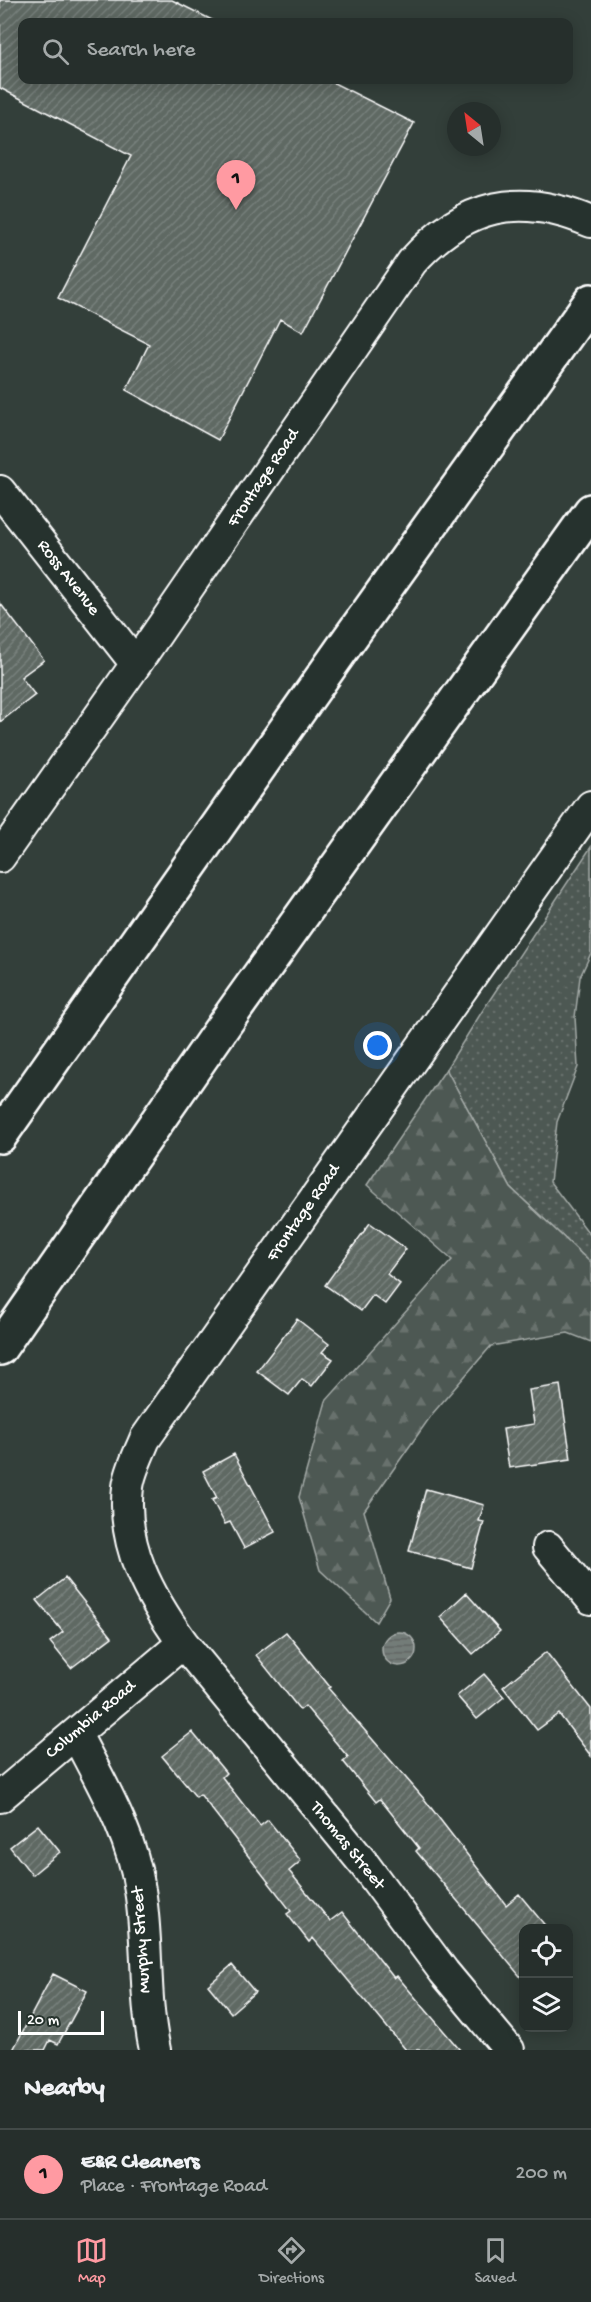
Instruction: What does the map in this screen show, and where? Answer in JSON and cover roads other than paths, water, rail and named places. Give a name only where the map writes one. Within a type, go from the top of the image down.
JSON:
[{"type":"highway","points":[[0,1136],[347,642],[586,309]]},
{"type":"highway","points":[[0,1348],[226,1022],[591,511]]},
{"type":"street","name":"Frontage Road","points":[[0,857],[136,664],[412,262],[429,243],[456,225],[489,208],[507,205],[536,205],[591,222]]},
{"type":"street","name":"Ross Avenue","points":[[0,491],[136,664]]},
{"type":"street","name":"Frontage Road","points":[[183,1643],[150,1594],[139,1569],[130,1538],[127,1516],[128,1485],[145,1439],[591,806]]},
{"type":"street","points":[[548,1547],[591,1599]]},
{"type":"street","name":"Columbia Road","points":[[0,1797],[183,1643]]},
{"type":"street","name":"Thomas Street","points":[[183,1643],[364,1864],[444,1972],[509,2050]]},
{"type":"street","name":"Murphy Street","points":[[76,1734],[122,1826],[140,1889],[144,1921],[149,2022],[155,2050]]},
{"type":"place","name":"E&R Cleaners","points":[[236,210]]}]
